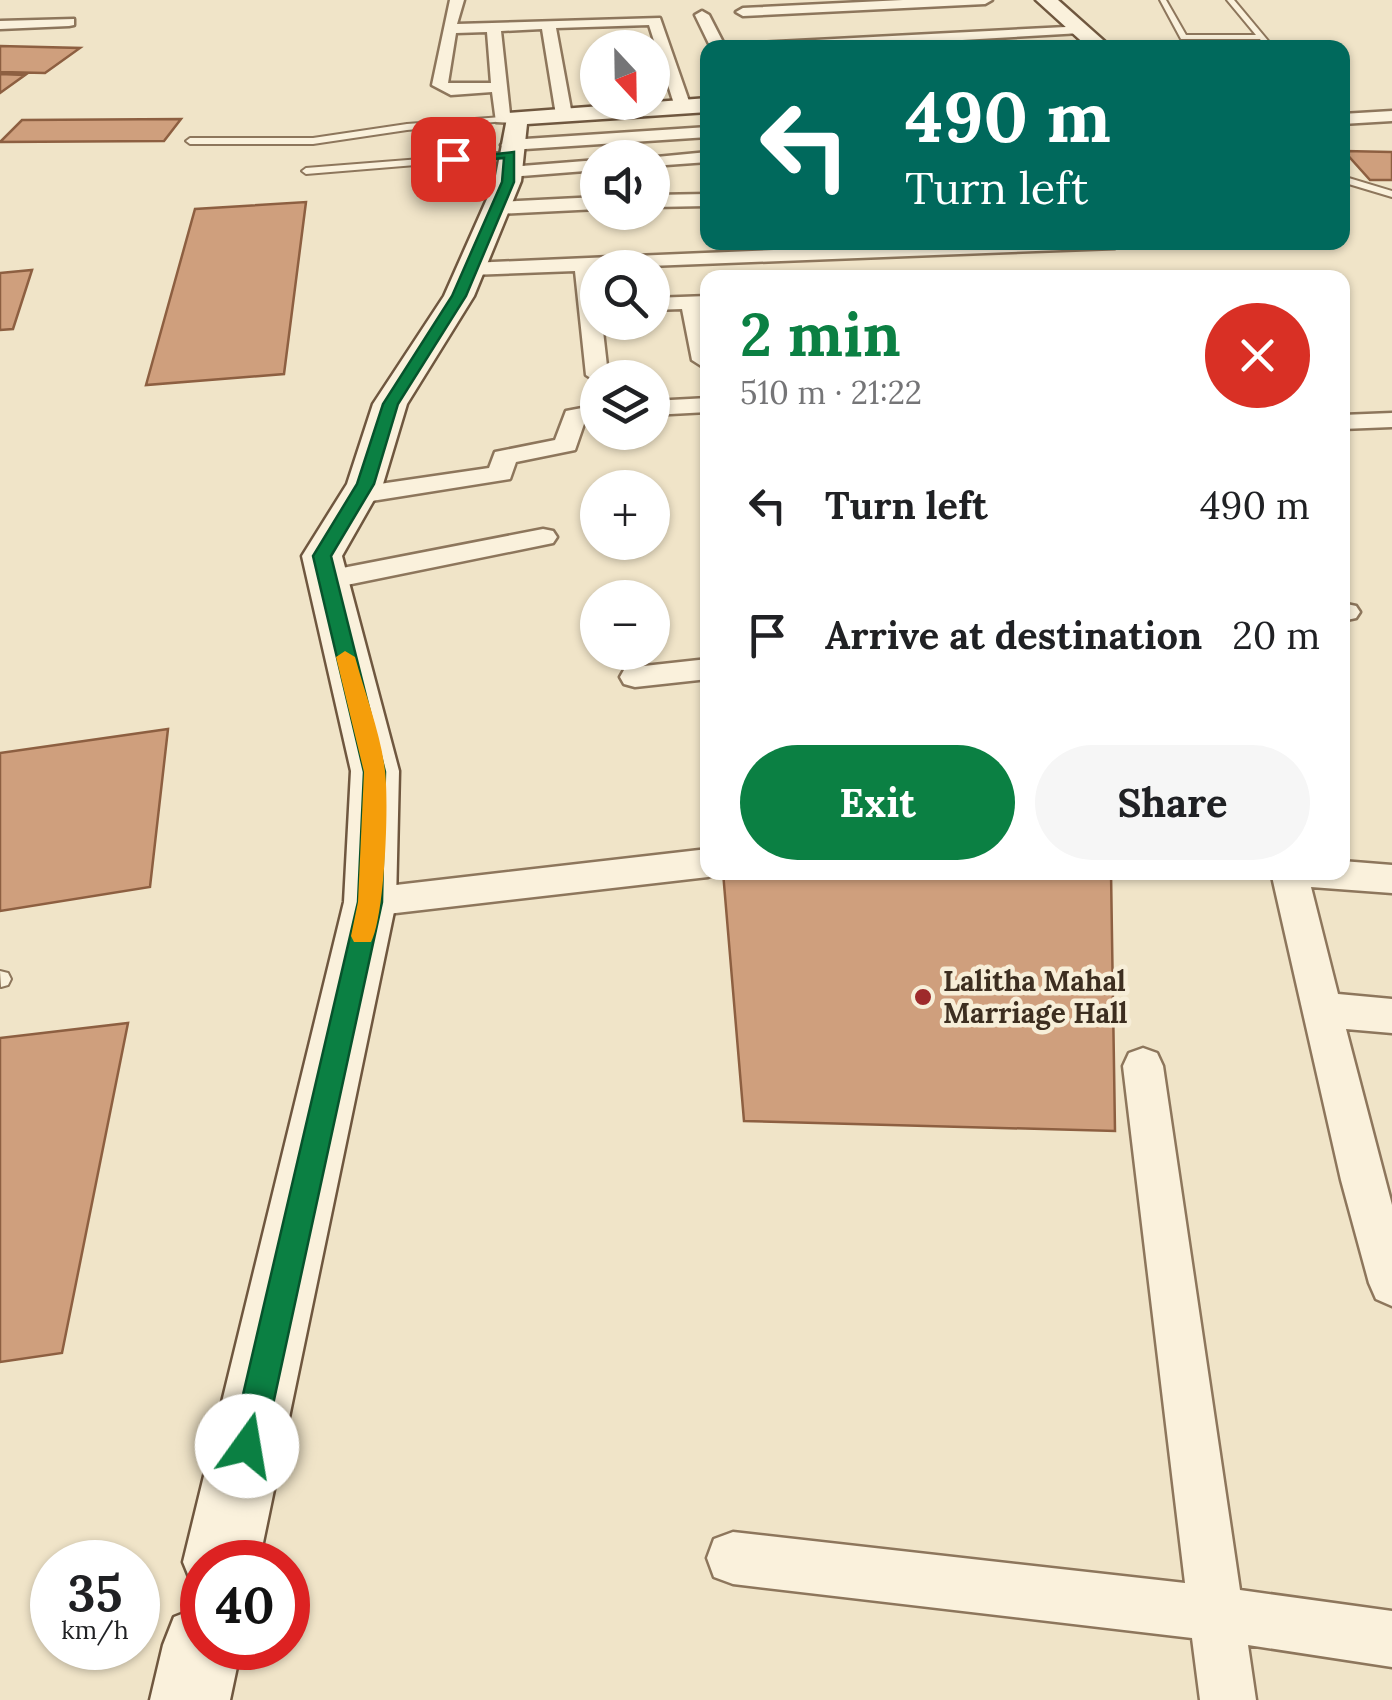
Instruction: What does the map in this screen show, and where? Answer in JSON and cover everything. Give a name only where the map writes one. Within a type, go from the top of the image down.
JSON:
[{"type":"street","points":[[456,0],[440,85],[506,144],[580,192]]},
{"type":"street","points":[[743,12],[985,0]]},
{"type":"street","points":[[842,26],[1054,7],[1082,38]]},
{"type":"street","points":[[702,15],[715,40]]},
{"type":"street","points":[[450,29],[549,24],[598,28],[656,21],[699,115]]},
{"type":"street","points":[[0,25],[69,22]]},
{"type":"street","points":[[549,24],[564,115]]},
{"type":"street","points":[[226,1540],[370,902],[375,772],[322,556],[358,495],[390,404],[459,296],[470,270],[506,144],[494,27]]},
{"type":"street","points":[[1009,40],[1082,38]]},
{"type":"street","points":[[670,111],[699,115]]},
{"type":"street","points":[[506,144],[564,115],[580,113]]},
{"type":"street","points":[[506,144],[699,115]]},
{"type":"street","points":[[1350,118],[1392,116]]},
{"type":"street","points":[[506,144],[580,161]]},
{"type":"street","points":[[670,160],[700,158]]},
{"type":"street","points":[[670,201],[700,200]]},
{"type":"street","points":[[592,250],[593,236]]},
{"type":"street","points":[[470,270],[580,265]]},
{"type":"street","points":[[670,266],[777,268]]},
{"type":"street","points":[[670,303],[699,302]]},
{"type":"street","points":[[670,407],[700,406]]},
{"type":"street","points":[[358,495],[501,474],[504,457],[566,444],[574,416],[580,415]]},
{"type":"street","points":[[1350,422],[1392,420]]},
{"type":"street","points":[[327,580],[544,537]]},
{"type":"street","points":[[636,677],[700,670]]},
{"type":"street","points":[[370,902],[700,865]]},
{"type":"street","points":[[1350,876],[1392,879]]},
{"type":"street","points":[[1291,880],[1325,1010],[1378,1181],[1392,1283]]},
{"type":"street","points":[[1325,1010],[1392,1016]]},
{"type":"street","points":[[1143,1066],[1228,1700]]},
{"type":"street","points":[[733,1558],[1214,1614],[1392,1639]]},
{"type":"street","points":[[190,1700],[196,1670]]},
{"type":"lane","points":[[1163,0],[1184,37],[1261,37]]},
{"type":"lane","points":[[1230,0],[1264,40]]},
{"type":"lane","points":[[190,141],[313,141],[407,127],[506,144]]},
{"type":"lane","points":[[306,171],[506,144]]},
{"type":"lane","points":[[1350,181],[1392,194]]},
{"type":"building","points":[[0,46],[80,48],[45,73],[0,72]]},
{"type":"building","points":[[0,74],[25,75],[0,93]]},
{"type":"building","points":[[181,119],[164,141],[0,142],[22,120]]},
{"type":"building","points":[[1350,151],[1392,152],[1392,180],[1370,180],[1350,158]]},
{"type":"building","points":[[306,202],[284,374],[146,385],[195,209]]},
{"type":"building","points":[[32,270],[13,329],[0,330],[0,273]]},
{"type":"building","points":[[168,729],[150,887],[0,911],[0,753]]},
{"type":"building","name":"Lalitha Mahal Marriage Hall","points":[[724,880],[1111,880],[1115,1131],[744,1121]]},
{"type":"building","points":[[128,1023],[62,1353],[0,1362],[0,1038]]},
{"type":"slow traffic","points":[[345,657],[375,772],[370,902],[363,936]]},
{"type":"place","name":"Lalitha Mahal Marriage Hall","points":[[923,997]]},
{"type":"route","points":[[247,1446],[370,902],[375,772],[322,556],[365,484],[390,404],[459,296],[508,182],[510,154],[453,159]]}]
